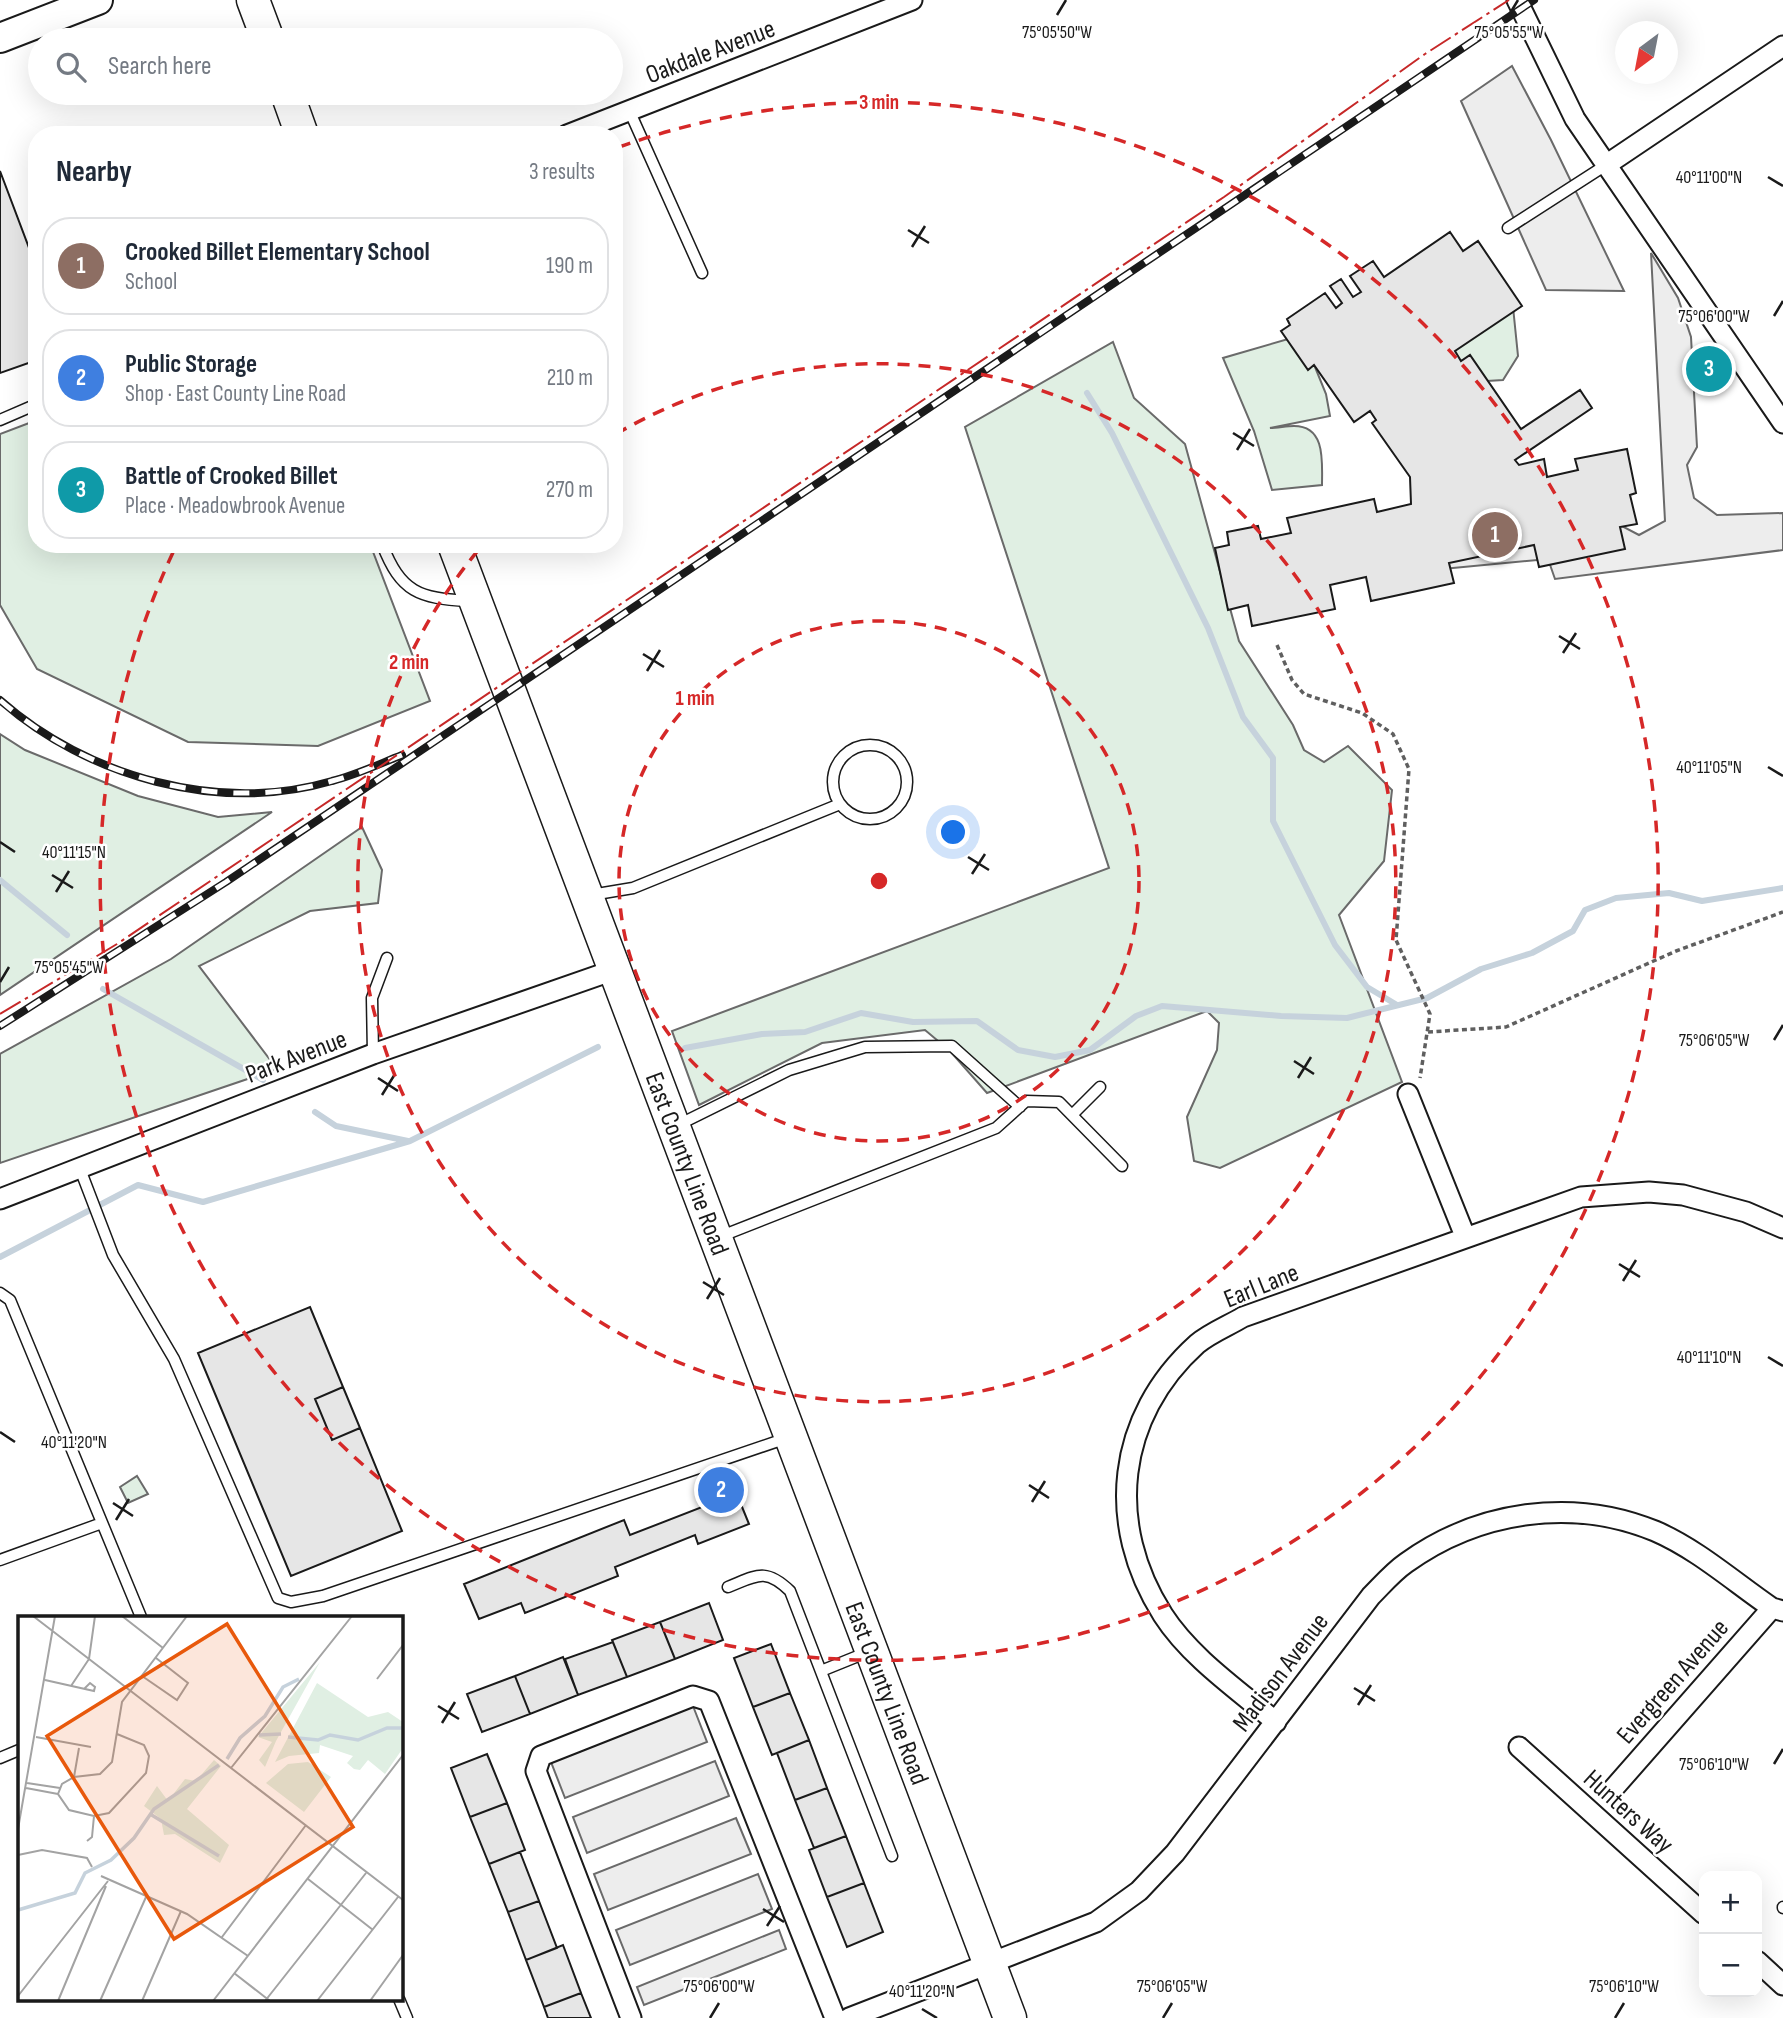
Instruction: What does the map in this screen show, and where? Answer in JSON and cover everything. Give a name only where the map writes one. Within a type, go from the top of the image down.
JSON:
[{"type":"main road","points":[[0,38],[98,0]]},
{"type":"main road","points":[[253,0],[264,28]]},
{"type":"main road","points":[[291,105],[299,126]]},
{"type":"main road","name":"East County Line Road","points":[[457,553],[1010,2018]]},
{"type":"street","name":"Oakdale Avenue","points":[[589,126],[891,4],[912,0]]},
{"type":"street","points":[[1517,0],[1575,120],[1783,423]]},
{"type":"street","points":[[1606,165],[1783,46]]},
{"type":"street","name":"Park Avenue","points":[[0,1199],[373,1055],[614,970]]},
{"type":"street","points":[[1408,1094],[1465,1236]]},
{"type":"street","name":"Earl Lane","points":[[1276,1722],[1200,1657],[1164,1617],[1138,1568],[1127,1519],[1126,1466],[1140,1420],[1165,1378],[1199,1343],[1243,1317],[1570,1200],[1627,1193],[1682,1195],[1714,1202],[1783,1228]]},
{"type":"street","name":"Madison Avenue","points":[[849,2018],[1096,1923],[1139,1891],[1175,1853],[1371,1597],[1403,1564],[1439,1541],[1482,1524],[1525,1513],[1571,1511],[1615,1518],[1656,1532],[1702,1558],[1777,1609]]},
{"type":"street","name":"Evergreen Avenue","points":[[1613,1789],[1777,1609]]},
{"type":"street","points":[[631,2018],[536,1771],[541,1756],[693,1696],[709,1701],[835,2018]]},
{"type":"street","name":"Hunters Way","points":[[1518,1747],[1699,1910]]},
{"type":"street","points":[[1762,1966],[1783,1985]]},
{"type":"lane","points":[[629,110],[702,273]]},
{"type":"lane","points":[[1508,228],[1606,165]]},
{"type":"lane","points":[[0,420],[28,408]]},
{"type":"lane","points":[[385,553],[391,569],[407,588],[433,598],[476,601]]},
{"type":"lane","points":[[871,745],[893,753],[901,761],[906,773],[904,798],[886,816],[861,818],[840,804],[835,793],[835,770],[849,751],[871,745]]},
{"type":"lane","points":[[587,895],[632,888],[840,804]]},
{"type":"lane","points":[[373,1055],[372,998],[387,958]]},
{"type":"lane","points":[[674,1127],[789,1070],[865,1047],[952,1046],[1020,1107]]},
{"type":"lane","points":[[1072,1115],[1100,1087]]},
{"type":"lane","points":[[716,1238],[996,1128],[1026,1101],[1059,1102],[1122,1166]]},
{"type":"lane","points":[[80,1169],[113,1255],[174,1359],[278,1598],[290,1602],[323,1596],[431,1562],[791,1436]]},
{"type":"lane","points":[[0,1293],[10,1300],[141,1616]]},
{"type":"lane","points":[[0,1560],[102,1523]]},
{"type":"lane","points":[[728,1587],[760,1574],[776,1578],[790,1591],[892,1856]]},
{"type":"lane","points":[[821,1671],[872,1650]]},
{"type":"lane","points":[[0,1758],[18,1751]]},
{"type":"lane","points":[[399,2000],[407,2018]]},
{"type":"path","points":[[1277,645],[1292,680],[1304,694],[1362,713],[1393,734],[1409,769],[1396,940],[1430,1014],[1419,1080],[1408,1094]]},
{"type":"path","points":[[1429,1032],[1506,1027],[1676,951],[1783,912]]},
{"type":"green space","points":[[1512,297],[1518,356],[1503,380],[1454,383],[1450,338]]},
{"type":"green space","points":[[1302,335],[1326,394],[1330,416],[1270,428],[1294,426],[1312,432],[1322,456],[1322,485],[1272,490],[1254,431],[1223,358]]},
{"type":"green space","points":[[1113,342],[1134,398],[1185,444],[1239,641],[1293,725],[1304,750],[1324,762],[1348,746],[1392,790],[1384,861],[1339,915],[1402,1082],[1220,1168],[1194,1161],[1187,1117],[1217,1050],[1219,1023],[1207,1011],[987,1093],[950,1051],[925,1030],[822,1043],[699,1105],[672,1031],[1109,868],[965,427]]},
{"type":"green space","points":[[28,423],[28,553],[373,553],[430,701],[318,746],[188,742],[37,669],[0,605],[0,434]]},
{"type":"green space","points":[[0,734],[25,750],[138,796],[218,817],[272,812],[0,995]]},
{"type":"green space","points":[[362,827],[382,870],[378,903],[310,911],[199,966],[277,1069],[0,1163],[0,1054],[171,959]]},
{"type":"green space","points":[[137,1476],[148,1494],[128,1503],[120,1487]]},
{"type":"shaded area","points":[[1512,66],[1624,291],[1546,290],[1461,101]]},
{"type":"shaded area","points":[[1651,253],[1678,298],[1691,337],[1697,447],[1687,465],[1694,498],[1717,515],[1783,513],[1783,550],[1555,579],[1548,559],[1338,579],[1622,526],[1639,535],[1665,521]]},
{"type":"shaded area","points":[[693,1706],[707,1742],[565,1798],[551,1762]]},
{"type":"shaded area","points":[[715,1761],[729,1796],[587,1853],[573,1817]]},
{"type":"shaded area","points":[[736,1818],[751,1854],[608,1910],[594,1874]]},
{"type":"shaded area","points":[[758,1874],[772,1909],[630,1965],[616,1930]]},
{"type":"shaded area","points":[[779,1930],[786,1949],[644,2005],[637,1987]]},
{"type":"building","points":[[0,171],[28,245],[28,363],[0,373]]},
{"type":"building","points":[[1450,232],[1463,251],[1478,241],[1522,306],[1455,351],[1461,361],[1470,355],[1521,429],[1580,390],[1592,408],[1515,460],[1519,465],[1544,459],[1547,477],[1578,470],[1575,459],[1627,449],[1636,493],[1630,495],[1637,524],[1620,527],[1625,549],[1539,567],[1534,545],[1449,563],[1454,583],[1371,601],[1366,577],[1330,585],[1335,609],[1252,626],[1248,605],[1228,610],[1215,548],[1229,545],[1227,532],[1258,526],[1261,539],[1291,533],[1287,518],[1374,499],[1377,512],[1411,504],[1410,477],[1372,423],[1376,420],[1370,411],[1354,422],[1314,365],[1308,370],[1281,331],[1290,325],[1287,319],[1325,293],[1336,308],[1342,303],[1330,286],[1341,279],[1353,297],[1361,292],[1350,276],[1373,261],[1384,277]]},
{"type":"building","points":[[310,1307],[343,1387],[315,1399],[332,1440],[360,1428],[402,1531],[291,1576],[198,1353]]},
{"type":"building","points":[[343,1387],[360,1428],[332,1440],[315,1399]]},
{"type":"building","points":[[729,1475],[749,1524],[698,1544],[695,1535],[615,1567],[618,1576],[525,1613],[521,1603],[479,1619],[464,1584],[624,1520],[630,1535],[710,1504],[703,1486]]},
{"type":"building","points":[[709,1603],[723,1640],[675,1659],[660,1622]]},
{"type":"building","points":[[660,1622],[675,1659],[627,1677],[612,1640]]},
{"type":"building","points":[[613,1642],[627,1677],[578,1695],[565,1659]]},
{"type":"building","points":[[771,1644],[790,1693],[753,1707],[734,1658]]},
{"type":"building","points":[[563,1657],[578,1695],[530,1714],[515,1676]]},
{"type":"building","points":[[515,1676],[530,1714],[482,1732],[467,1694]]},
{"type":"building","points":[[790,1693],[809,1740],[772,1755],[753,1707]]},
{"type":"building","points":[[809,1740],[827,1788],[795,1800],[777,1753]]},
{"type":"building","points":[[487,1754],[507,1803],[470,1817],[451,1768]]},
{"type":"building","points":[[827,1788],[846,1836],[814,1848],[795,1800]]},
{"type":"building","points":[[507,1803],[525,1850],[489,1864],[470,1817]]},
{"type":"building","points":[[846,1836],[864,1883],[827,1897],[809,1850]]},
{"type":"building","points":[[520,1852],[539,1901],[508,1912],[489,1864]]},
{"type":"building","points":[[864,1883],[883,1932],[847,1947],[827,1897]]},
{"type":"building","points":[[539,1901],[557,1948],[526,1960],[508,1912]]},
{"type":"building","points":[[563,1945],[581,1993],[544,2007],[526,1960]]},
{"type":"building","points":[[581,1993],[591,2018],[548,2018],[544,2007]]},
{"type":"waterway","points":[[1087,393],[1112,433],[1208,628],[1243,717],[1273,758],[1273,821],[1335,945],[1367,987],[1397,1005]]},
{"type":"waterway","points":[[0,880],[67,935]]},
{"type":"waterway","points":[[685,1048],[762,1034],[805,1032],[861,1013],[913,1022],[977,1021],[1018,1050],[1055,1057],[1090,1050],[1136,1016],[1162,1006],[1281,1016],[1347,1018],[1427,998],[1481,969],[1532,953],[1573,931],[1585,910],[1616,898],[1669,893],[1702,901],[1783,888]]},
{"type":"waterway","points":[[103,989],[263,1080]]},
{"type":"waterway","points":[[0,1257],[138,1185],[203,1202],[410,1141],[598,1047]]},
{"type":"waterway","points":[[315,1112],[336,1126],[408,1141]]},
{"type":"railway","points":[[0,1026],[226,882],[1534,0]]},
{"type":"railway","points":[[0,700],[35,727],[73,750],[113,768],[156,782],[200,790],[245,793],[289,790],[341,779],[402,755]]},
{"type":"power","points":[[0,1014],[117,944],[1224,197],[1425,54],[1509,0]]},
{"type":"place","name":"Battle of Crooked Billet","points":[[1709,369]]},
{"type":"place","name":"Crooked Billet Elementary School","points":[[1495,535]]},
{"type":"place","name":"Public Storage","points":[[721,1490]]}]
